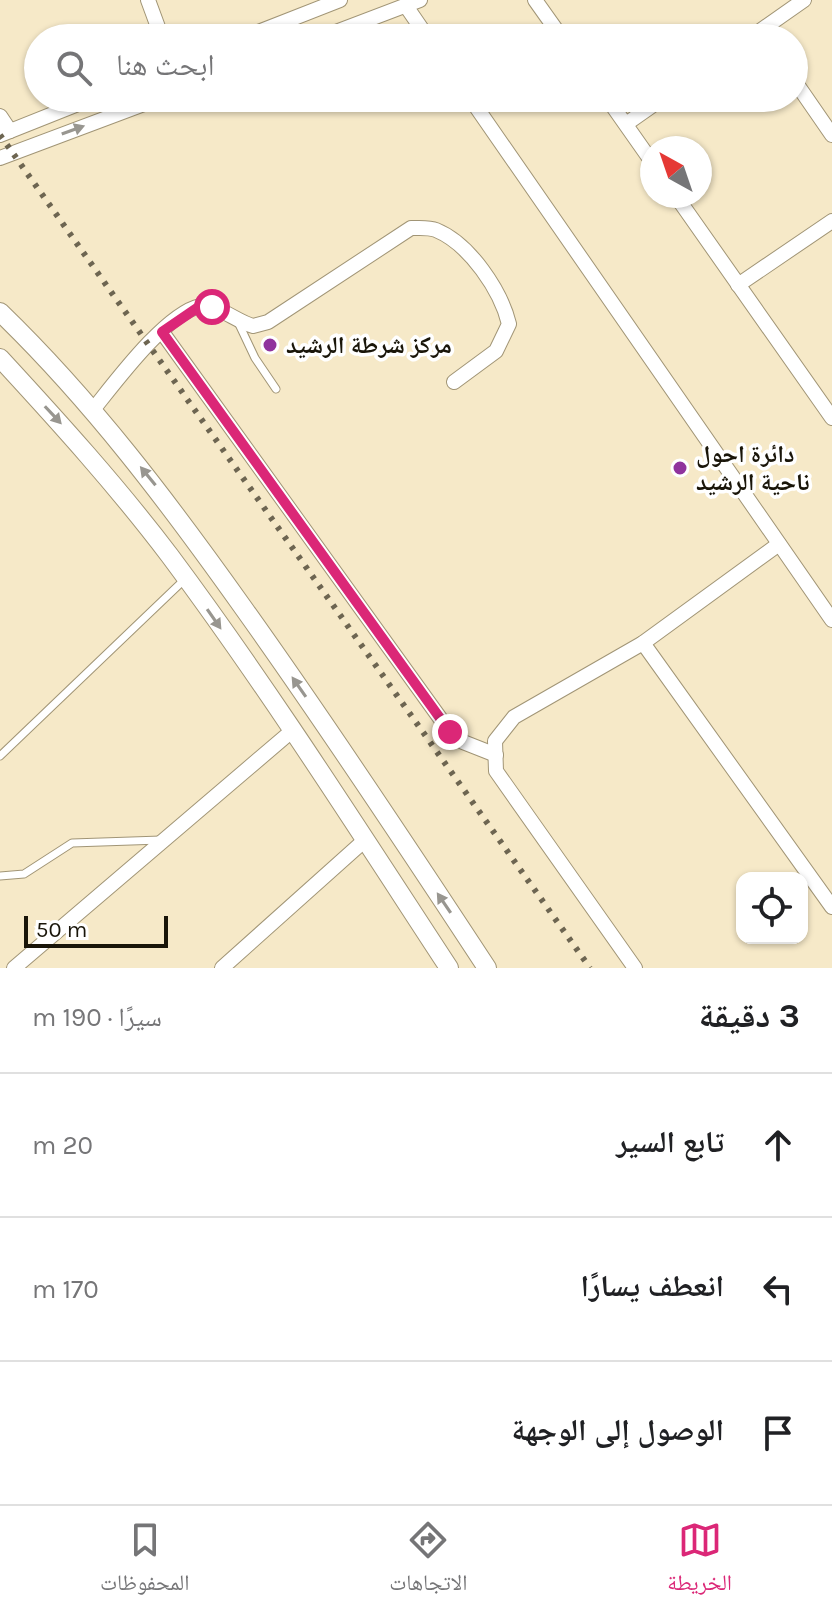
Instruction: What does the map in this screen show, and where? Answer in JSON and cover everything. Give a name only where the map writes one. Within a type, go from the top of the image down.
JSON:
[{"type":"street","points":[[148,0],[157,24]]},
{"type":"street","points":[[279,24],[340,0]]},
{"type":"street","points":[[535,0],[552,24]]},
{"type":"street","points":[[774,24],[804,0]]},
{"type":"street","points":[[357,24],[413,3],[422,24]]},
{"type":"street","points":[[808,100],[832,135]]},
{"type":"street","points":[[0,116],[5,133],[58,112]]},
{"type":"street","points":[[0,158],[123,112]]},
{"type":"street","points":[[480,112],[832,620]]},
{"type":"street","points":[[617,112],[640,144]]},
{"type":"street","points":[[626,124],[643,112]]},
{"type":"street","points":[[684,208],[832,418]]},
{"type":"street","points":[[738,285],[832,221]]},
{"type":"street","points":[[92,411],[148,344],[200,306],[212,307],[238,322],[253,326],[268,322],[411,228],[434,229],[458,243],[504,302],[509,324],[496,351],[454,382]]},
{"type":"street","points":[[0,312],[151,478],[299,685],[487,968]]},
{"type":"street","points":[[162,332],[450,732],[463,742],[496,755]]},
{"type":"street","points":[[0,358],[80,444],[186,578],[293,730],[449,968]]},
{"type":"street","points":[[635,968],[496,771],[495,741],[514,717],[643,643],[779,544]]},
{"type":"street","points":[[643,643],[832,907]]},
{"type":"street","points":[[14,968],[293,730]]},
{"type":"street","points":[[222,968],[365,840]]},
{"type":"lane","points":[[238,322],[255,358],[276,389]]},
{"type":"lane","points":[[0,756],[186,578]]},
{"type":"lane","points":[[0,876],[24,874],[72,843],[164,840]]},
{"type":"railway","points":[[0,135],[590,968]]},
{"type":"place","name":"مركز شرطة الرشيد","points":[[270,345]]},
{"type":"place","name":"دائرة احول ناحية الرشيد","points":[[680,468]]},
{"type":"route","points":[[212,307],[200,306],[162,332],[450,732]]}]
